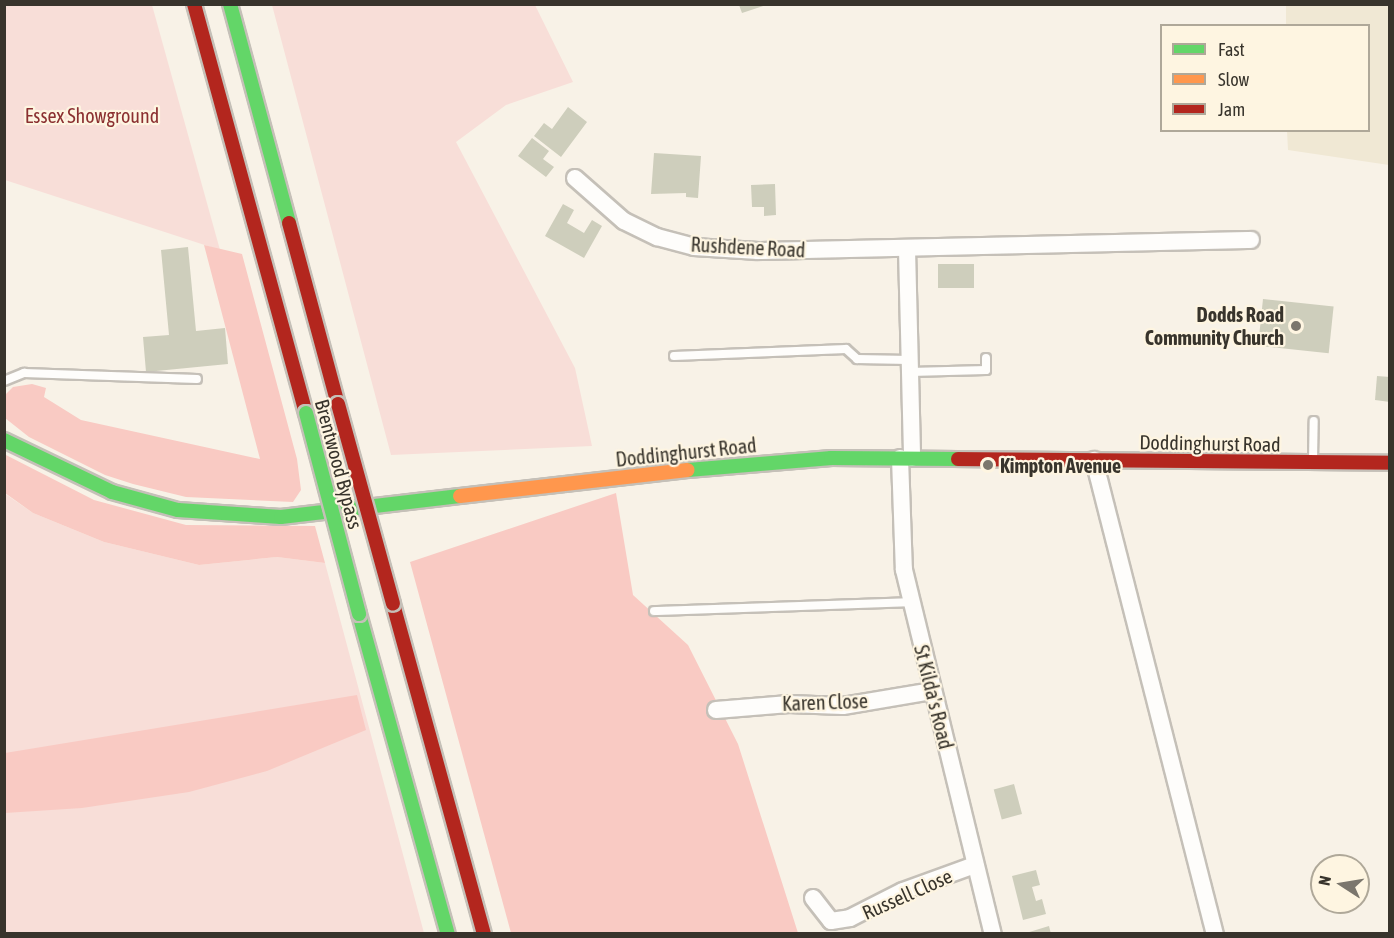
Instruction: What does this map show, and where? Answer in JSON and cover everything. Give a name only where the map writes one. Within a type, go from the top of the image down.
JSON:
[{"type":"main road","name":"Brentwood Bypass","points":[[194,4],[448,933]]},
{"type":"main road","name":"Brentwood Bypass","points":[[230,4],[484,933]]},
{"type":"main road","name":"Doddinghurst Road","points":[[4,440],[112,492],[178,510],[231,516],[281,517],[727,465],[906,458],[1389,463]]},
{"type":"street","name":"Rushdene Road","points":[[575,178],[624,221],[657,237],[694,247],[907,249],[1251,240]]},
{"type":"street","points":[[906,458],[909,366],[907,249]]},
{"type":"street","name":"St Kilda's Road","points":[[906,458],[904,570],[993,933]]},
{"type":"street","points":[[1094,460],[1215,933]]},
{"type":"street","name":"Karen Close","points":[[716,710],[789,704],[843,706],[933,691]]},
{"type":"street","name":"Russell Close","points":[[813,898],[831,921],[850,918],[903,891],[975,865]]},
{"type":"lane","points":[[674,356],[846,349],[857,359],[909,366],[986,370],[986,358]]},
{"type":"lane","points":[[4,381],[24,373],[141,381],[197,379]]},
{"type":"lane","points":[[1313,464],[1314,421]]},
{"type":"lane","points":[[654,611],[911,602]]},
{"type":"shaded area","points":[[1286,5],[1389,5],[1389,165],[1288,150],[1287,132],[1370,132],[1370,24],[1286,24]]},
{"type":"shaded area","points":[[204,245],[242,254],[297,459],[301,490],[293,502],[186,497],[133,484],[105,475],[29,437],[5,418],[5,395],[13,387],[32,384],[46,388],[44,397],[81,420],[260,459]]},
{"type":"shaded area","points":[[4,454],[94,500],[186,525],[315,526],[325,563],[277,557],[199,565],[104,542],[33,513],[5,493]]},
{"type":"shaded area","points":[[616,493],[633,595],[688,645],[738,744],[798,933],[511,933],[410,562]]},
{"type":"shaded area","points":[[357,695],[366,730],[267,771],[189,792],[82,808],[5,813],[5,753]]},
{"type":"green space","name":"Essex Showground","points":[[5,5],[152,5],[220,250],[5,180]]},
{"type":"green space","points":[[272,5],[535,5],[573,82],[506,105],[456,142],[575,368],[592,446],[391,455]]},
{"type":"green space","points":[[4,493],[33,513],[104,542],[199,565],[277,557],[325,563],[424,933],[5,933]]},
{"type":"building","points":[[739,5],[766,5],[742,13]]},
{"type":"building","points":[[568,107],[587,122],[561,157],[534,136],[544,123],[552,129]]},
{"type":"building","points":[[532,138],[549,151],[543,159],[554,167],[546,177],[518,156]]},
{"type":"building","points":[[654,153],[701,156],[698,198],[686,197],[686,193],[651,194]]},
{"type":"building","points":[[775,184],[776,215],[764,216],[764,207],[752,207],[751,185]]},
{"type":"building","points":[[563,204],[574,210],[567,223],[584,233],[592,220],[602,226],[584,258],[545,236]]},
{"type":"building","points":[[188,247],[196,331],[225,328],[228,364],[146,372],[143,337],[169,335],[161,250]]},
{"type":"building","points":[[938,264],[974,264],[974,288],[938,288]]},
{"type":"building","name":"Dodds Road Community Church","points":[[1263,299],[1334,306],[1329,353],[1258,346]]},
{"type":"building","points":[[1377,376],[1390,377],[1390,402],[1375,400]]},
{"type":"building","points":[[1014,784],[1022,814],[1002,819],[994,789]]},
{"type":"building","points":[[1036,870],[1040,885],[1032,887],[1036,901],[1042,899],[1046,914],[1023,920],[1012,876]]},
{"type":"building","points":[[1049,926],[1051,934],[1026,934],[1026,933]]},
{"type":"traffic: fast","points":[[230,4],[289,223]]},
{"type":"traffic: fast","points":[[306,413],[359,614]]},
{"type":"traffic: fast","points":[[4,440],[112,492],[178,510],[281,517],[460,496]]},
{"type":"traffic: fast","points":[[688,470],[831,458],[958,459]]},
{"type":"traffic: fast","points":[[359,614],[448,934]]},
{"type":"traffic: slow","points":[[460,496],[688,470]]},
{"type":"traffic: jam","points":[[194,4],[306,413]]},
{"type":"traffic: jam","points":[[289,223],[338,404]]},
{"type":"traffic: jam","points":[[338,404],[393,604]]},
{"type":"traffic: jam","points":[[958,459],[1390,463]]},
{"type":"traffic: jam","points":[[393,604],[484,934]]},
{"type":"place","name":"Dodds Road Community Church","points":[[1296,326]]},
{"type":"place","name":"Kimpton Avenue","points":[[988,465]]}]
